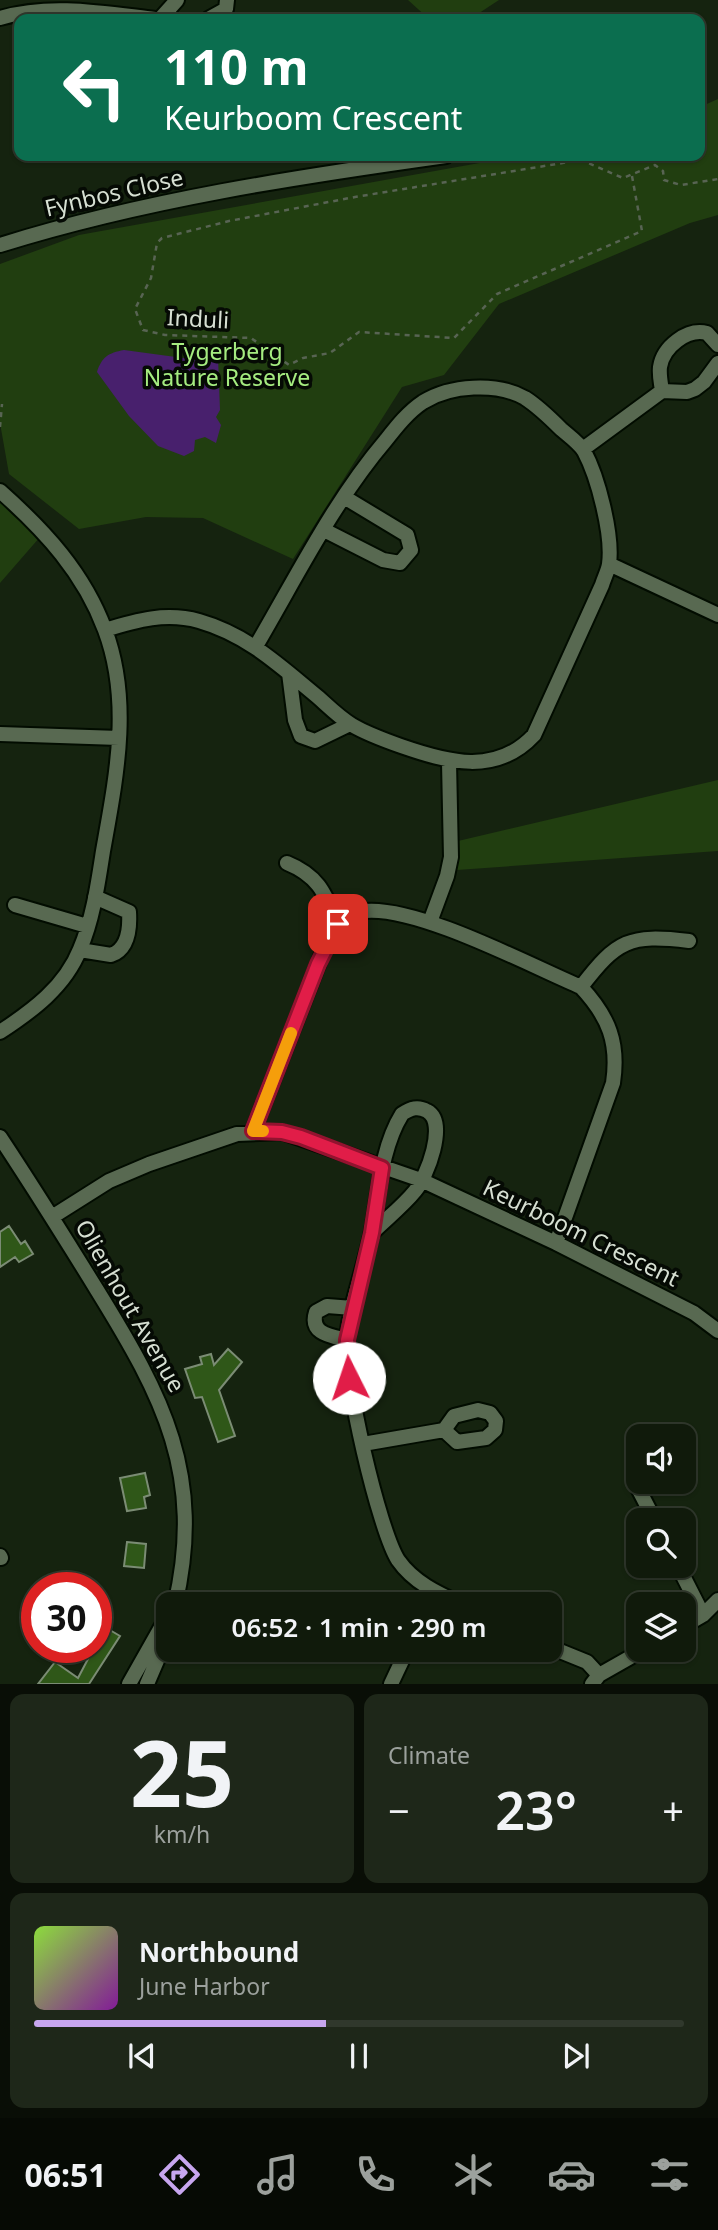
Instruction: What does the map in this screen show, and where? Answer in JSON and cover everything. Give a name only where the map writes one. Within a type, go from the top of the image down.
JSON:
[{"type":"street","points":[[162,14],[177,0]]},
{"type":"street","points":[[217,14],[226,9],[227,0]]},
{"type":"street","points":[[19,14],[60,10],[103,14]]},
{"type":"street","name":"Fynbos Close","points":[[0,245],[104,215],[362,167],[408,161]]},
{"type":"street","points":[[662,391],[660,367],[663,358],[685,334],[692,331],[707,333],[718,345]]},
{"type":"street","points":[[583,449],[662,391],[687,392],[695,389],[704,382],[718,363]]},
{"type":"street","points":[[105,630],[142,618],[169,616],[197,621],[257,646],[350,724],[376,737],[449,762],[489,761],[507,755],[523,748],[534,735],[609,564],[607,531],[599,496],[583,449],[542,410],[523,397],[502,389],[446,392],[424,401],[406,416],[377,450],[344,497],[257,646]]},
{"type":"street","points":[[0,491],[38,525],[67,559],[105,630],[121,710],[118,767],[95,897],[80,950],[54,990],[34,1009],[0,1032]]},
{"type":"street","points":[[324,530],[383,560],[400,563],[407,558],[411,550],[407,535],[344,497]]},
{"type":"street","points":[[609,564],[718,615]]},
{"type":"street","points":[[289,673],[295,720],[301,736],[315,741],[350,724]]},
{"type":"street","points":[[0,734],[119,738]]},
{"type":"street","points":[[430,922],[451,858],[449,762]]},
{"type":"street","points":[[288,863],[302,869],[315,880],[338,924]]},
{"type":"street","points":[[80,950],[111,955],[122,948],[126,940],[129,912],[95,897]]},
{"type":"street","points":[[15,905],[87,926]]},
{"type":"street","points":[[253,1131],[318,964],[338,924],[350,915],[365,911],[430,922],[581,987],[595,1002],[614,1040],[617,1059],[613,1083],[556,1243]]},
{"type":"street","points":[[581,987],[601,961],[617,947],[654,937],[689,942]]},
{"type":"street","points":[[372,1233],[416,1191],[421,1181],[438,1128],[433,1114],[425,1109],[410,1109],[402,1114],[382,1168],[372,1233],[347,1340],[349,1378],[383,1520],[398,1560],[426,1592]]},
{"type":"street","name":"Keurboom Crescent","points":[[52,1217],[88,1192],[127,1172],[219,1139],[253,1131],[282,1132],[421,1181],[556,1243],[694,1313],[718,1331]]},
{"type":"street","name":"Olienhout Avenue","points":[[0,1137],[137,1355],[172,1431],[181,1465],[185,1506],[182,1578],[178,1592]]},
{"type":"street","points":[[347,1340],[323,1333],[315,1324],[314,1318],[316,1312],[327,1306],[353,1308]]},
{"type":"street","points":[[363,1444],[444,1430]]},
{"type":"street","points":[[684,1578],[704,1615]]},
{"type":"street","points":[[696,1619],[718,1600]]},
{"type":"street","points":[[129,1684],[156,1636]]},
{"type":"street","points":[[562,1652],[587,1662],[595,1680],[626,1661]]},
{"type":"street","points":[[148,1684],[157,1662]]},
{"type":"street","points":[[391,1684],[401,1662]]},
{"type":"path","name":"Induli","points":[[570,161],[229,221],[162,239],[157,243],[151,278],[135,309],[143,330],[165,335],[251,338],[289,365],[303,358],[330,353],[359,332],[454,338],[497,294],[642,231],[632,176]]},
{"type":"path","name":"Induli","points":[[583,161],[623,178],[655,165],[663,171],[664,180],[681,186],[718,179]]},
{"type":"path","points":[[0,427],[2,404]]},
{"type":"green space","points":[[408,0],[499,0],[478,14],[423,14]]},
{"type":"green space","name":"Tygerberg Nature Reserve","points":[[718,99],[718,215],[690,223],[499,304],[444,375],[402,387],[293,559],[203,518],[146,517],[79,529],[9,474],[0,423],[0,264],[79,235],[491,161],[705,161],[705,105]]},
{"type":"green space","points":[[0,502],[40,537],[0,583]]},
{"type":"green space","points":[[718,780],[718,851],[457,870],[458,841]]},
{"type":"shaded area","points":[[124,350],[198,360],[207,356],[218,357],[220,410],[216,417],[221,425],[216,443],[205,437],[195,440],[194,451],[184,456],[158,446],[129,416],[97,372],[106,356]]},
{"type":"building","points":[[9,1226],[21,1244],[25,1241],[33,1254],[19,1262],[15,1257],[0,1267],[0,1232]]},
{"type":"building","points":[[228,1349],[242,1362],[219,1390],[235,1436],[218,1442],[202,1397],[195,1398],[185,1369],[202,1364],[200,1357],[211,1354],[214,1365]]},
{"type":"building","points":[[145,1473],[150,1495],[144,1497],[146,1508],[127,1511],[120,1478]]},
{"type":"building","points":[[127,1542],[146,1544],[144,1568],[124,1566]]},
{"type":"building","points":[[112,1631],[120,1636],[112,1648]]},
{"type":"building","points":[[54,1663],[78,1678],[86,1663],[103,1663],[89,1684],[38,1684]]},
{"type":"slow traffic","points":[[263,1131],[253,1131],[291,1033]]},
{"type":"route","points":[[338,924],[328,939],[253,1131],[282,1132],[301,1137],[382,1168],[372,1233],[347,1340],[349,1378]]}]
